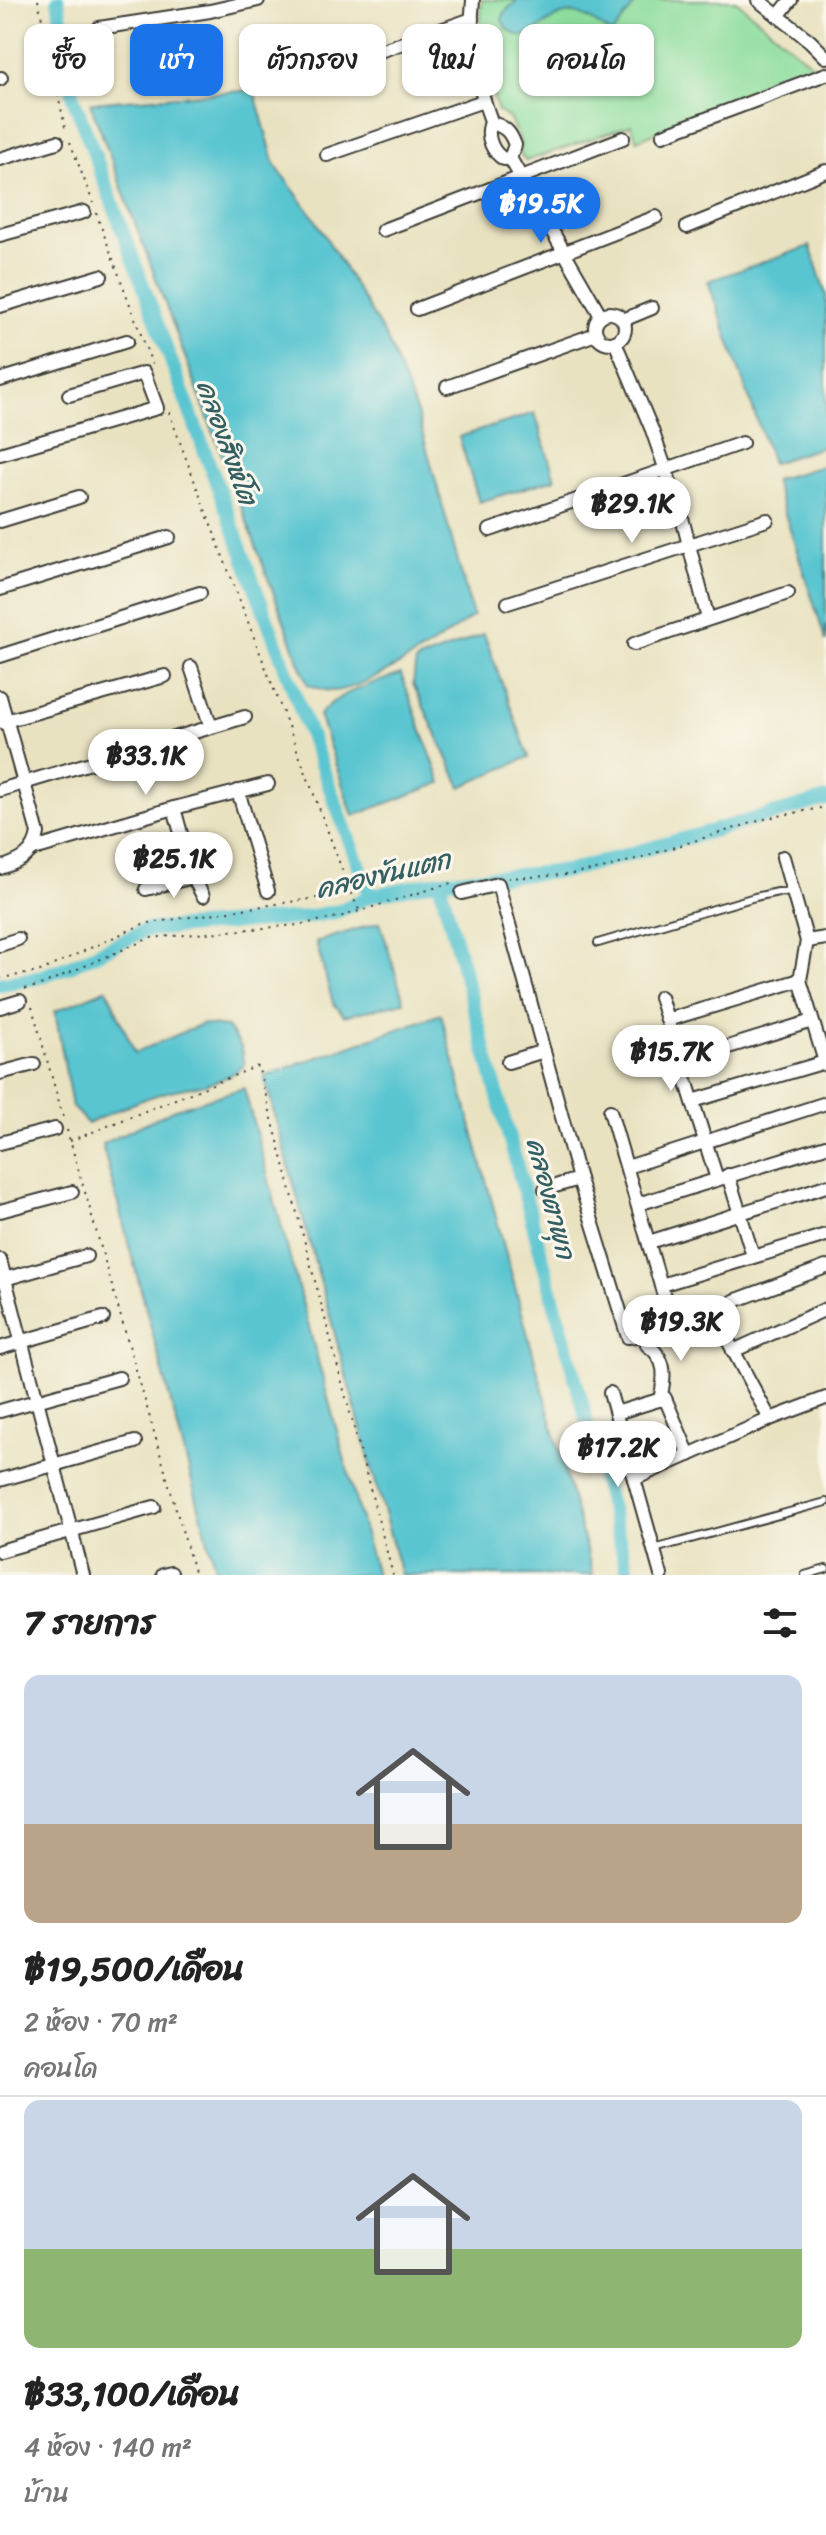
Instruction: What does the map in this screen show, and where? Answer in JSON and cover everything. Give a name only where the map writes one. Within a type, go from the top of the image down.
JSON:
[{"type":"street","points":[[114,26],[258,0]]},
{"type":"street","points":[[473,0],[473,65],[492,124]]},
{"type":"street","points":[[758,0],[826,57]]},
{"type":"street","points":[[778,16],[791,0]]},
{"type":"street","points":[[386,49],[472,19]]},
{"type":"street","points":[[663,135],[826,74]]},
{"type":"street","points":[[327,155],[483,101]]},
{"type":"street","points":[[492,124],[488,137],[496,155],[510,158]]},
{"type":"street","points":[[492,124],[503,127],[511,134],[515,145],[510,158]]},
{"type":"street","points":[[383,230],[623,138]]},
{"type":"street","points":[[0,159],[57,142]]},
{"type":"street","points":[[510,158],[601,316]]},
{"type":"street","points":[[687,227],[826,171]]},
{"type":"street","points":[[0,235],[84,212]]},
{"type":"street","points":[[417,309],[656,217]]},
{"type":"street","points":[[0,306],[101,276]]},
{"type":"street","points":[[623,320],[652,308]]},
{"type":"street","points":[[610,313],[623,320],[623,334],[615,342],[602,341],[596,334],[595,324],[601,316],[610,313]]},
{"type":"street","points":[[447,387],[596,334]]},
{"type":"street","points":[[0,380],[127,341]]},
{"type":"street","points":[[615,342],[665,469],[708,619]]},
{"type":"street","points":[[0,454],[157,408],[144,373],[69,395]]},
{"type":"street","points":[[490,530],[742,443]]},
{"type":"street","points":[[0,521],[79,497]]},
{"type":"street","points":[[508,603],[767,520]]},
{"type":"street","points":[[0,589],[169,537]]},
{"type":"street","points":[[0,656],[200,593]]},
{"type":"street","points":[[634,644],[788,593]]},
{"type":"street","points":[[191,667],[211,727]]},
{"type":"street","points":[[4,722],[165,676]]},
{"type":"street","points":[[0,697],[4,722],[38,828],[34,849]]},
{"type":"street","points":[[0,790],[245,717]]},
{"type":"street","points":[[0,868],[19,861],[34,849],[268,784]]},
{"type":"street","points":[[238,791],[268,891]]},
{"type":"street","points":[[174,808],[193,877],[203,896]]},
{"type":"street","points":[[693,1101],[826,1063],[800,980],[807,941],[783,857]]},
{"type":"street","points":[[146,889],[193,877]]},
{"type":"street","points":[[465,887],[498,884],[579,1179],[628,1337],[719,1324],[770,1419]]},
{"type":"street","points":[[807,941],[826,938]]},
{"type":"street","points":[[0,945],[18,939]]},
{"type":"street","points":[[667,1020],[800,980]]},
{"type":"street","points":[[0,1007],[25,996]]},
{"type":"street","points":[[660,997],[705,1141],[740,1213],[753,1256]]},
{"type":"street","points":[[680,1062],[812,1021]]},
{"type":"street","points":[[508,1062],[544,1051]]},
{"type":"street","points":[[0,1073],[34,1064]]},
{"type":"street","points":[[627,1167],[826,1103]]},
{"type":"street","points":[[610,1111],[666,1303]]},
{"type":"street","points":[[0,1143],[55,1129]]},
{"type":"street","points":[[638,1204],[826,1146]]},
{"type":"street","points":[[545,1189],[579,1179]]},
{"type":"street","points":[[649,1242],[826,1186]]},
{"type":"street","points":[[0,1211],[72,1192]]},
{"type":"street","points":[[661,1285],[826,1235]]},
{"type":"street","points":[[2,1279],[86,1256]]},
{"type":"street","points":[[0,1260],[2,1279],[22,1342],[83,1575]]},
{"type":"street","points":[[734,1301],[826,1267]]},
{"type":"street","points":[[733,1351],[826,1309]]},
{"type":"street","points":[[0,1348],[103,1318]]},
{"type":"street","points":[[647,1345],[655,1350],[665,1372],[660,1400]]},
{"type":"street","points":[[0,1411],[119,1378]]},
{"type":"street","points":[[610,1393],[661,1575]]},
{"type":"street","points":[[616,1413],[665,1398],[689,1455]]},
{"type":"street","points":[[634,1479],[770,1419],[826,1398]]},
{"type":"street","points":[[0,1480],[135,1442]]},
{"type":"street","points":[[0,1551],[154,1507]]},
{"type":"lane","points":[[598,943],[755,897],[778,892],[793,893]]},
{"type":"lane","points":[[654,1549],[826,1502]]},
{"type":"lane","points":[[805,1575],[826,1569]]},
{"type":"path","points":[[38,0],[66,132],[154,369]]},
{"type":"path","points":[[169,412],[358,908]]},
{"type":"path","points":[[498,879],[567,875],[607,868],[768,818],[826,807]]},
{"type":"path","points":[[195,1575],[25,996],[38,986],[150,938],[298,925],[343,916],[358,908],[452,882],[465,887]]},
{"type":"path","points":[[0,978],[38,972],[143,924],[350,891]]},
{"type":"path","points":[[70,1141],[258,1066],[393,1575]]},
{"type":"green space","points":[[482,0],[735,0],[816,68],[637,140],[631,125],[526,161],[521,155],[520,140],[509,118],[498,111],[493,96],[503,96],[503,24],[481,24]]},
{"type":"water","points":[[517,0],[638,0],[620,24],[597,24],[578,14],[563,14],[545,24],[519,24],[519,35],[502,21],[504,13]]},
{"type":"water","points":[[239,91],[239,96],[256,96],[275,165],[315,219],[387,339],[417,413],[473,616],[385,672],[365,682],[332,691],[308,685],[90,103],[223,96],[223,92]]},
{"type":"water","points":[[810,246],[826,295],[826,446],[772,463],[708,281]]},
{"type":"water","points":[[535,413],[555,479],[479,502],[459,437]]},
{"type":"water","points":[[826,465],[826,641],[774,480]]},
{"type":"water","points":[[484,634],[529,757],[461,787],[413,684],[416,661]]},
{"type":"water","points":[[401,674],[441,783],[353,816],[319,715],[346,694]]},
{"type":"water","points":[[380,922],[404,1002],[344,1016],[333,1003],[316,942]]},
{"type":"water","points":[[107,989],[135,1053],[202,1024],[227,1027],[241,1047],[244,1065],[227,1077],[153,1096],[88,1124],[72,1107],[55,1011]]},
{"type":"water","points":[[441,1014],[593,1575],[401,1575],[264,1076]]},
{"type":"water","points":[[244,1088],[376,1575],[217,1575],[102,1144],[175,1109]]},
{"type":"waterway","name":"คลองสิงห์โต","points":[[58,0],[73,97],[370,896]]},
{"type":"waterway","name":"คลองขันแตก","points":[[0,984],[36,978],[70,966],[146,930],[301,918],[339,911],[370,896],[439,881],[568,871],[826,799]]},
{"type":"waterway","name":"คลองตาพุก","points":[[439,881],[629,1575]]}]
